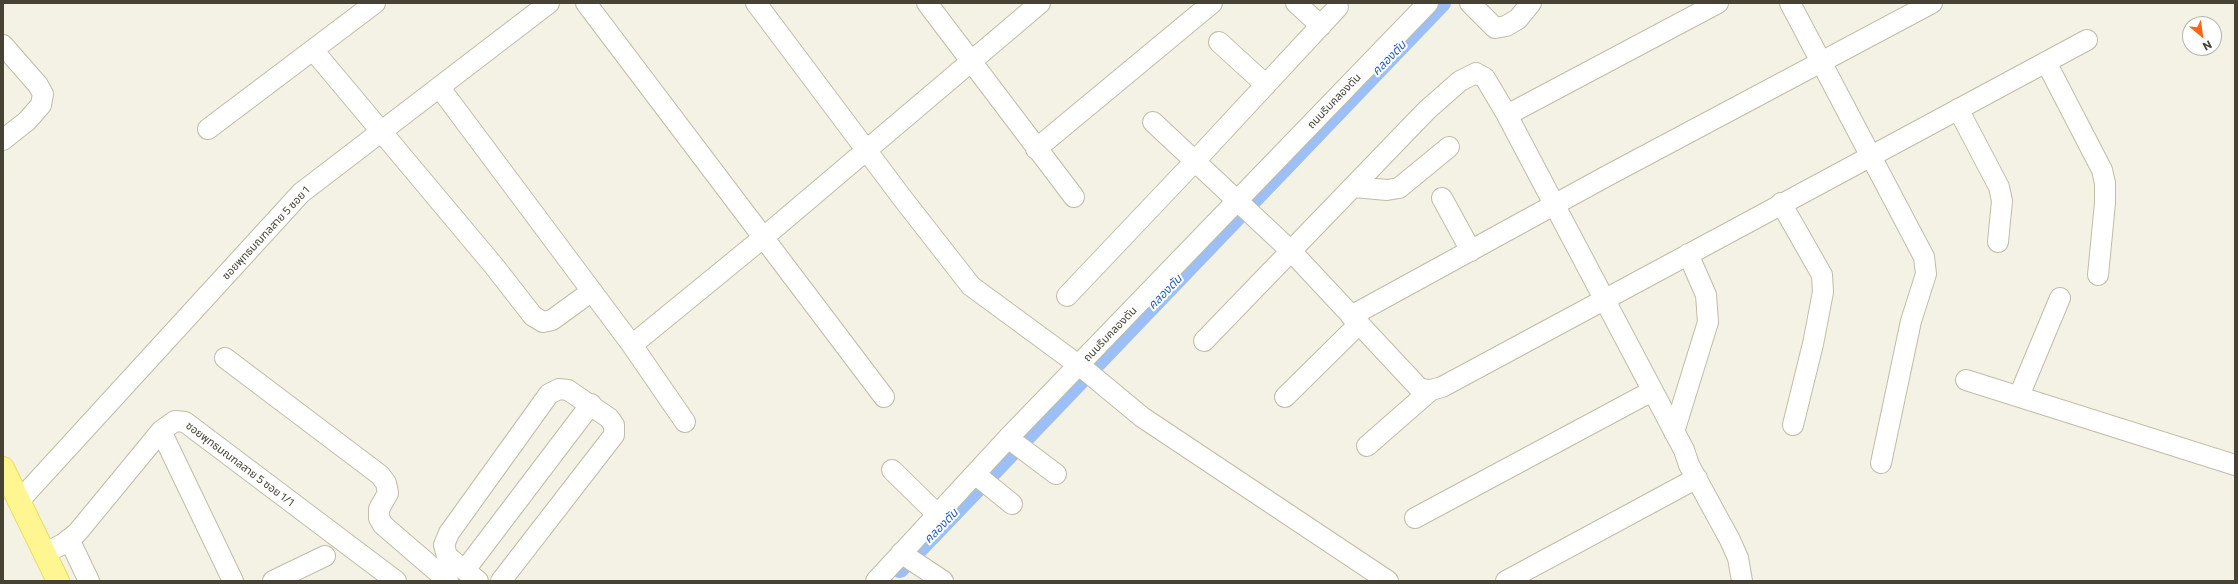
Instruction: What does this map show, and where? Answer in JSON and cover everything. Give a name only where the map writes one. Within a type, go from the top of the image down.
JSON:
[{"type":"main road","points":[[3,468],[58,581]]},
{"type":"street","points":[[208,129],[375,3]]},
{"type":"street","name":"ซอยพุทธมณฑลสาย 5 ซอย 1","points":[[20,501],[301,193],[549,3]]},
{"type":"street","points":[[586,3],[884,396]]},
{"type":"street","points":[[756,3],[866,150],[971,286],[1088,372],[1142,417],[1388,581]]},
{"type":"street","points":[[927,3],[1036,149],[1074,197]]},
{"type":"street","points":[[632,345],[764,237],[1040,3]]},
{"type":"street","points":[[1036,149],[1212,3]]},
{"type":"street","points":[[1296,3],[1321,26]]},
{"type":"street","name":"ถนนริมคลองตัน","points":[[876,581],[909,558],[937,514],[983,480],[1088,372],[1428,3]]},
{"type":"street","points":[[1471,4],[1494,28],[1506,26],[1518,19],[1531,3]]},
{"type":"street","points":[[1507,114],[1718,3]]},
{"type":"street","points":[[1790,3],[1822,61],[1870,156],[1924,257],[1926,274],[1911,321],[1881,462]]},
{"type":"street","points":[[1285,397],[1355,320],[1471,251],[1932,3]]},
{"type":"street","points":[[1066,296],[1266,86],[1338,7]]},
{"type":"street","points":[[1152,122],[1291,251],[1420,389],[1431,390],[1442,387],[1781,203],[2087,40]]},
{"type":"street","points":[[1219,42],[1266,86]]},
{"type":"street","points":[[3,45],[38,85],[43,94],[41,105],[27,121],[3,140]]},
{"type":"street","points":[[313,50],[380,132],[494,266],[533,316],[543,322],[552,320],[592,291]]},
{"type":"street","points":[[2046,62],[2102,170],[2105,183],[2105,203],[2098,275]]},
{"type":"street","points":[[1204,341],[1427,110],[1460,82],[1476,73],[1485,78],[1507,114],[1674,432],[1696,478],[1730,540],[1738,558],[1736,578]]},
{"type":"street","points":[[440,88],[632,345],[685,422]]},
{"type":"street","points":[[1958,109],[1999,187],[2002,201],[1998,242]]},
{"type":"street","points":[[1354,187],[1387,190],[1398,188],[1449,147]]},
{"type":"street","points":[[1442,198],[1471,251]]},
{"type":"street","points":[[1781,203],[1822,275],[1823,292],[1813,344],[1793,425]]},
{"type":"street","points":[[1674,432],[1708,322],[1706,295],[1688,254]]},
{"type":"street","points":[[2019,396],[2060,298]]},
{"type":"street","points":[[225,358],[380,475],[386,483],[388,493],[379,509],[379,518],[383,525],[448,581]]},
{"type":"street","points":[[1966,380],[2235,465]]},
{"type":"street","points":[[501,581],[614,435],[614,425],[609,418],[591,404],[568,390],[559,389],[549,394],[449,533],[444,545],[447,556],[471,576],[591,404]]},
{"type":"street","points":[[1367,446],[1431,390]]},
{"type":"street","points":[[1415,518],[1652,392]]},
{"type":"street","name":"ซอยพุทธมณฑลสาย 5 ซอย 1/1","points":[[45,553],[77,533],[162,431],[175,421],[185,422],[396,581]]},
{"type":"street","points":[[162,431],[233,581]]},
{"type":"street","points":[[1016,445],[1056,474]]},
{"type":"street","points":[[892,470],[937,514]]},
{"type":"street","points":[[1506,581],[1696,478]]},
{"type":"street","points":[[983,480],[1012,504]]},
{"type":"street","points":[[69,539],[89,581]]},
{"type":"street","points":[[273,581],[325,556]]},
{"type":"street","points":[[909,558],[943,581]]},
{"type":"waterway","name":"คลองตัน","points":[[900,569],[1442,3]]}]
